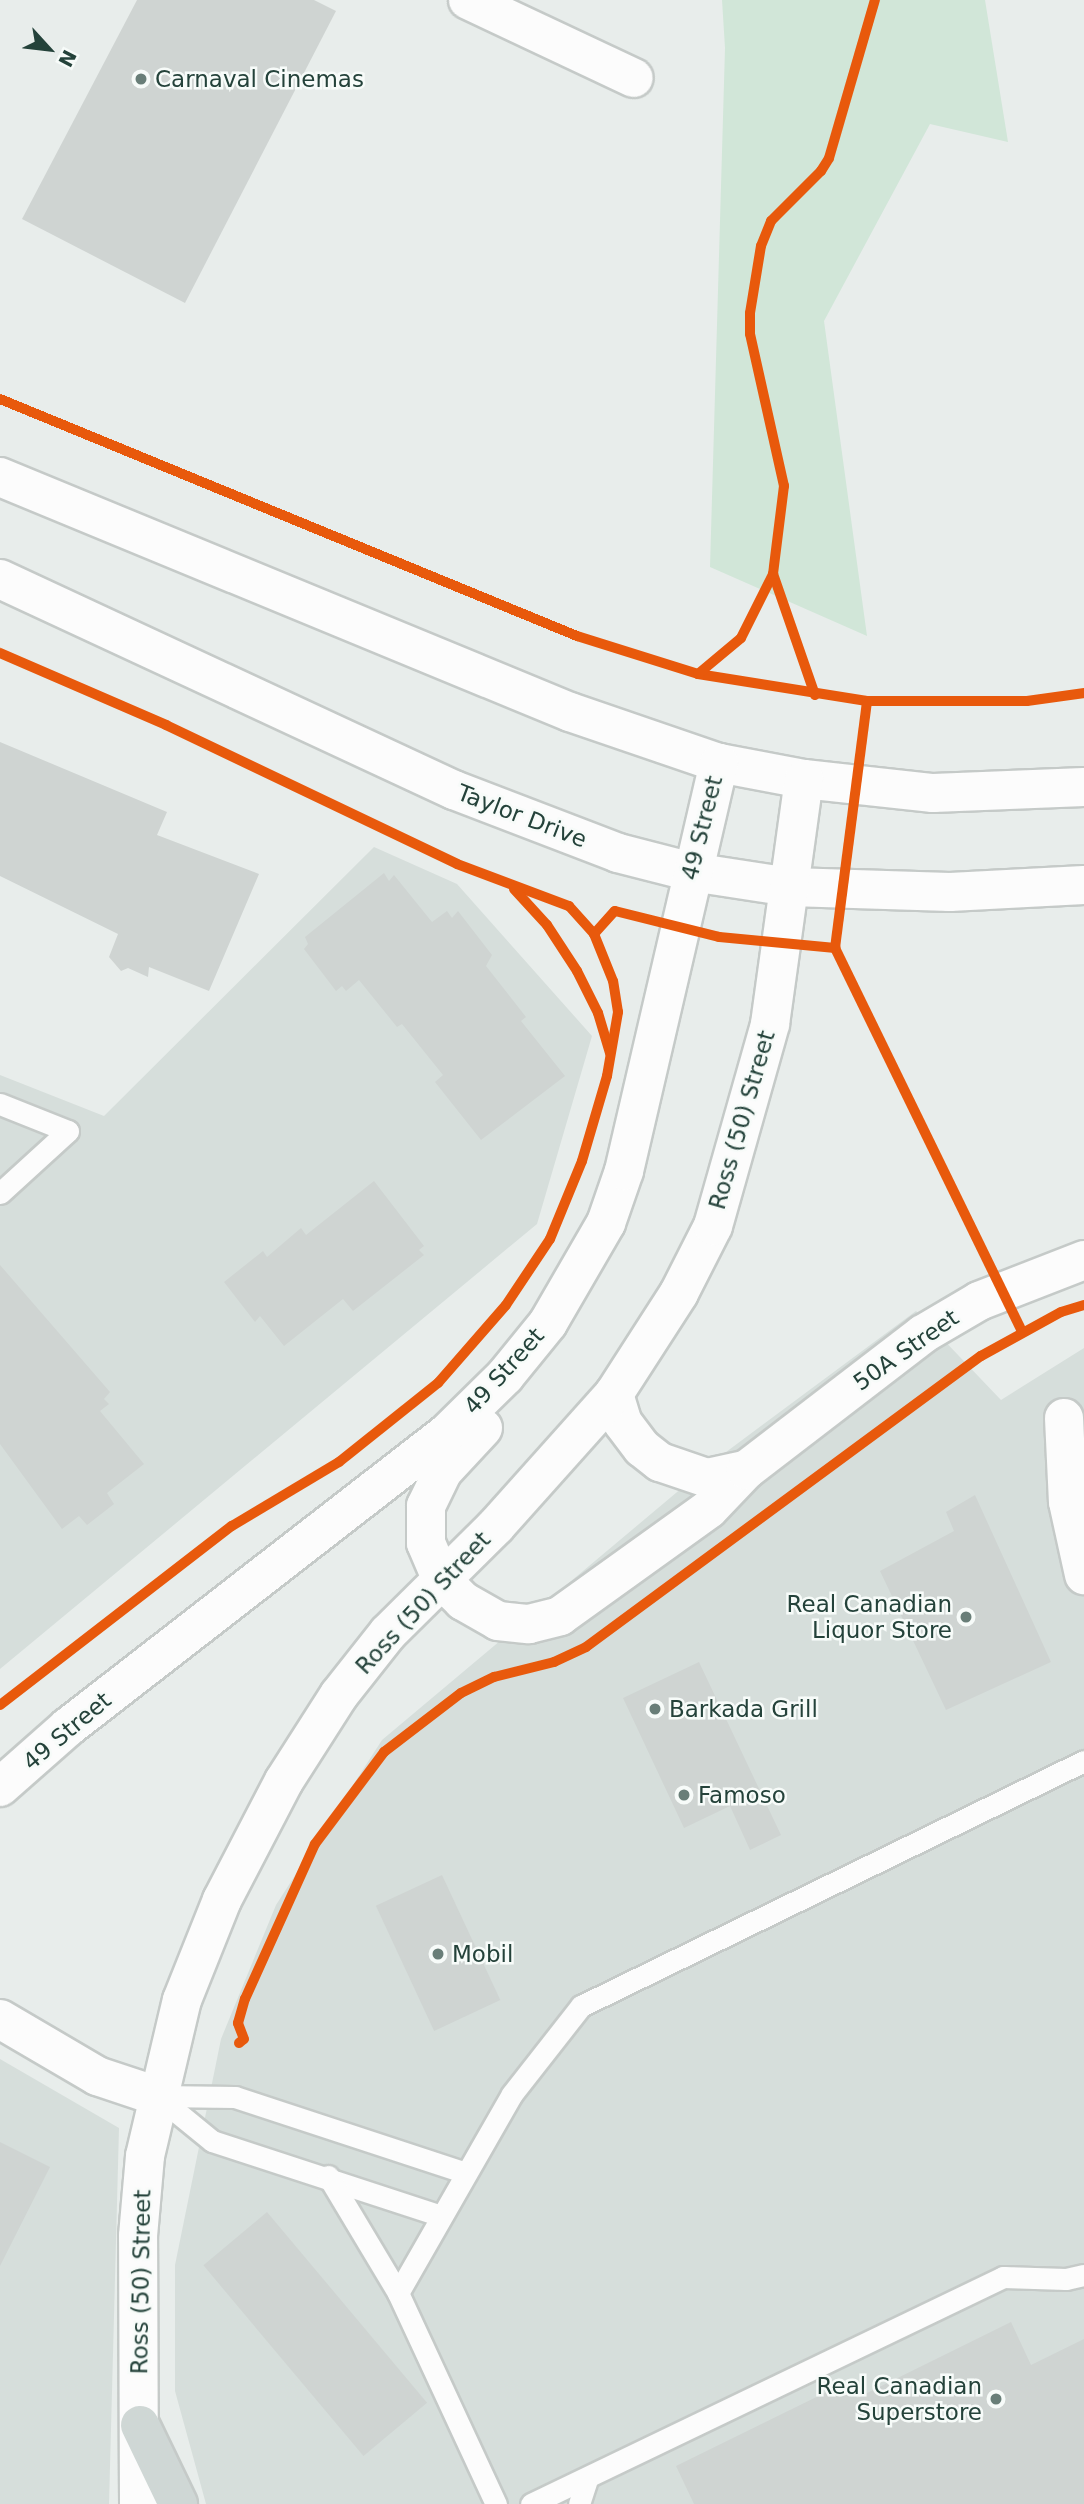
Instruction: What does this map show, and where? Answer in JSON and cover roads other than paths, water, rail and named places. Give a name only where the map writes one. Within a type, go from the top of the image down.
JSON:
[{"type":"main road","points":[[468,0],[634,78]]},
{"type":"main road","points":[[0,477],[570,712],[719,763],[804,779],[933,793],[1084,787]]},
{"type":"main road","name":"Taylor Drive","points":[[0,579],[454,790],[618,853],[692,872],[790,887],[950,892],[1084,885]]},
{"type":"main road","name":"49 Street","points":[[0,1787],[68,1727],[446,1434],[505,1376],[548,1323],[606,1223],[624,1171],[719,763]]},
{"type":"main road","name":"Ross (50) Street","points":[[139,2504],[138,2236],[145,2156],[157,2096],[182,2000],[222,1900],[284,1781],[339,1695],[388,1633],[549,1470],[614,1394],[679,1293],[713,1226],[770,1024],[804,779]]},
{"type":"main road","name":"50A Street","points":[[441,1579],[463,1601],[498,1621],[529,1624],[560,1616],[709,1509],[746,1470],[890,1357],[951,1316],[1002,1290],[1084,1259]]},
{"type":"main road","points":[[441,1579],[425,1526],[433,1489],[512,1396],[548,1323]]},
{"type":"main road","points":[[614,1394],[623,1423],[642,1448],[660,1462],[707,1478],[746,1470]]},
{"type":"main road","points":[[1064,1418],[1068,1503],[1084,1575]]},
{"type":"main road","points":[[0,2019],[97,2076],[157,2096]]},
{"type":"main road","points":[[140,2425],[178,2504]]},
{"type":"lane","points":[[0,1104],[68,1131],[0,1193]]},
{"type":"lane","points":[[398,2293],[512,2094],[581,2006],[1084,1761]]},
{"type":"lane","points":[[157,2096],[235,2096],[466,2173]]},
{"type":"lane","points":[[157,2096],[212,2141],[328,2176],[441,2216]]},
{"type":"lane","points":[[328,2176],[398,2293],[496,2504]]},
{"type":"lane","points":[[531,2504],[1003,2277],[1066,2279],[1084,2275]]},
{"type":"lane","points":[[579,2504],[587,2479]]},
{"type":"place","name":"Carnaval Cinemas","points":[[141,79]]},
{"type":"place","name":"Real Canadian Liquor Store","points":[[966,1617]]},
{"type":"place","name":"Barkada Grill","points":[[655,1709]]},
{"type":"place","name":"Famoso","points":[[684,1795]]},
{"type":"place","name":"Mobil","points":[[438,1954]]},
{"type":"place","name":"Real Canadian Superstore","points":[[996,2399]]}]
